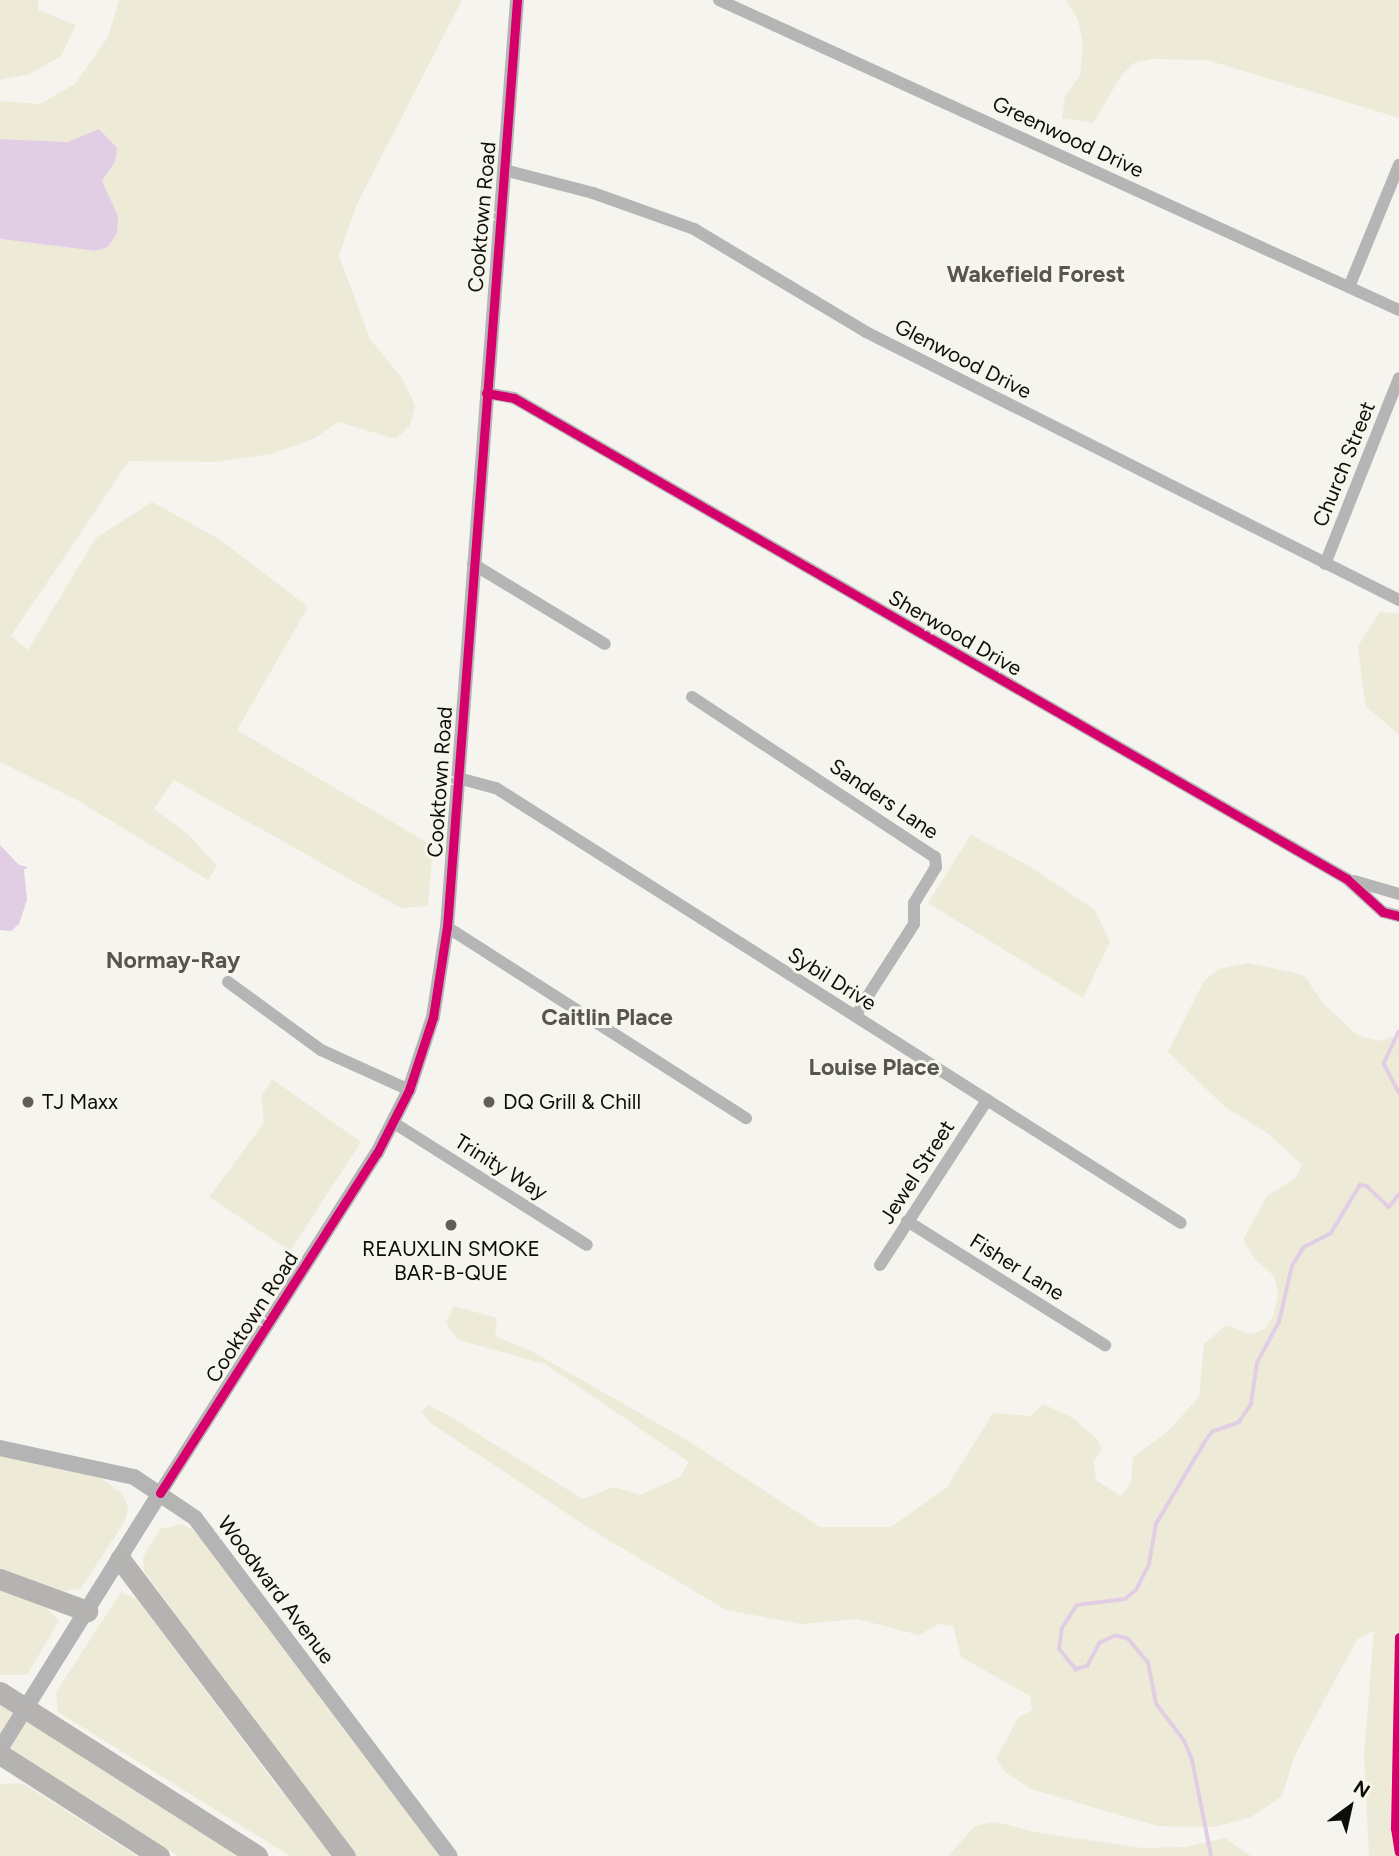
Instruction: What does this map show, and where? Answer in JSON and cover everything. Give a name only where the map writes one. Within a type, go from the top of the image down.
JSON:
[{"type":"highway","points":[[120,1559],[345,1856]]},
{"type":"highway","points":[[0,1580],[88,1611]]},
{"type":"highway","points":[[0,1692],[257,1856]]},
{"type":"highway","points":[[0,1751],[159,1856]]},
{"type":"main road","name":"Woodward Avenue","points":[[0,1448],[134,1477],[202,1525],[450,1856]]},
{"type":"main road","name":"Cooktown Road","points":[[0,1751],[160,1493]]},
{"type":"street","name":"Cooktown Road","points":[[160,1493],[394,1123],[409,1090],[433,1017],[447,928],[517,0]]},
{"type":"street","name":"Greenwood Drive","points":[[719,0],[1399,310]]},
{"type":"street","points":[[1349,287],[1399,165]]},
{"type":"street","name":"Glenwood Drive","points":[[504,170],[616,200],[694,229],[866,332],[1399,600]]},
{"type":"street","name":"Church Street","points":[[1325,564],[1399,378]]},
{"type":"street","name":"Sherwood Drive","points":[[486,393],[514,398],[1347,879],[1383,912],[1399,916]]},
{"type":"street","points":[[473,564],[606,644]]},
{"type":"street","name":"Sanders Lane","points":[[692,697],[935,857],[936,867],[914,903],[914,924],[855,1016]]},
{"type":"street","name":"Sybil Drive","points":[[458,778],[496,788],[1181,1223]]},
{"type":"street","name":"Sherwood Drive","points":[[1347,879],[1399,894]]},
{"type":"street","points":[[447,928],[746,1118]]},
{"type":"street","points":[[229,982],[331,1055],[409,1090]]},
{"type":"street","name":"Jewel Street","points":[[880,1265],[987,1100]]},
{"type":"street","name":"Trinity Way","points":[[394,1123],[587,1245]]},
{"type":"street","name":"Fisher Lane","points":[[907,1221],[1105,1345]]},
{"type":"shaded area","points":[[0,0],[38,0],[38,10],[76,25],[61,56],[30,74],[0,80]]},
{"type":"shaded area","points":[[119,0],[462,0],[356,206],[339,256],[370,339],[402,378],[415,405],[410,425],[396,439],[338,422],[315,438],[272,454],[214,462],[129,461],[11,636],[28,650],[96,538],[152,502],[219,539],[308,607],[237,730],[433,846],[428,906],[401,908],[174,780],[154,809],[190,836],[217,866],[208,880],[77,800],[0,762],[0,239],[96,251],[108,247],[117,233],[118,216],[102,181],[115,162],[68,142],[0,139],[0,101],[40,104],[75,84],[108,37]]},
{"type":"shaded area","points":[[1066,0],[1399,0],[1399,118],[1207,60],[1153,59],[1134,63],[1121,76],[1093,123],[1062,118],[1065,97],[1080,75],[1083,45],[1078,20]]},
{"type":"shaded area","points":[[99,129],[117,148],[115,162],[102,181],[118,216],[117,233],[108,247],[96,251],[0,239],[0,139],[68,142]]},
{"type":"shaded area","points":[[1380,612],[1399,614],[1399,735],[1366,706],[1363,688],[1358,646]]},
{"type":"shaded area","points":[[971,835],[1029,866],[1095,910],[1110,942],[1083,998],[928,903]]},
{"type":"shaded area","points":[[0,845],[19,865],[28,867],[24,870],[27,900],[19,924],[11,931],[0,930]]},
{"type":"shaded area","points":[[1247,963],[1304,975],[1322,1002],[1357,1035],[1380,1041],[1399,1034],[1399,1856],[1369,1856],[1364,1754],[1374,1631],[1358,1639],[1337,1676],[1295,1755],[1282,1796],[1251,1817],[1216,1827],[1157,1826],[1031,1789],[1005,1772],[996,1759],[1018,1718],[1032,1710],[1030,1696],[961,1657],[953,1626],[938,1624],[919,1635],[857,1619],[802,1624],[726,1610],[595,1532],[429,1422],[422,1412],[428,1405],[451,1417],[583,1499],[614,1487],[640,1495],[680,1477],[689,1462],[545,1364],[458,1340],[446,1323],[454,1306],[497,1318],[495,1336],[533,1352],[690,1442],[820,1527],[891,1527],[947,1487],[993,1413],[1031,1416],[1043,1404],[1073,1418],[1096,1438],[1102,1449],[1094,1461],[1096,1480],[1121,1496],[1131,1483],[1133,1457],[1166,1433],[1199,1397],[1204,1344],[1226,1325],[1251,1334],[1265,1329],[1274,1314],[1278,1295],[1274,1276],[1254,1258],[1243,1240],[1267,1196],[1295,1179],[1302,1165],[1269,1134],[1225,1107],[1168,1052],[1204,981],[1219,969]]},
{"type":"shaded area","points":[[272,1079],[361,1142],[290,1251],[209,1197],[264,1123],[261,1096]]},
{"type":"shaded area","points":[[0,1453],[99,1477],[123,1494],[128,1508],[125,1521],[81,1588],[57,1592],[0,1571]]},
{"type":"shaded area","points":[[181,1524],[197,1532],[442,1856],[356,1856],[341,1839],[144,1571],[143,1557],[160,1529]]},
{"type":"shaded area","points":[[0,1586],[43,1604],[59,1621],[27,1675],[0,1675]]},
{"type":"shaded area","points":[[121,1592],[138,1600],[273,1781],[336,1856],[290,1856],[58,1712],[56,1692]]},
{"type":"shaded area","points":[[0,1702],[240,1856],[178,1856],[0,1741]]},
{"type":"shaded area","points":[[24,1784],[137,1856],[0,1856],[0,1785]]},
{"type":"shaded area","points":[[995,1822],[1040,1833],[1143,1848],[1185,1847],[1225,1838],[1251,1856],[948,1856],[975,1826]]},
{"type":"waterway","points":[[1399,1032],[1384,1064],[1399,1092]]},
{"type":"waterway","points":[[1211,1856],[1192,1760],[1184,1741],[1156,1704],[1148,1663],[1128,1639],[1116,1636],[1100,1643],[1088,1666],[1076,1670],[1059,1649],[1062,1628],[1077,1605],[1125,1599],[1136,1590],[1149,1564],[1156,1524],[1204,1443],[1212,1432],[1239,1422],[1251,1404],[1257,1363],[1279,1322],[1292,1266],[1304,1247],[1331,1233],[1360,1185],[1367,1186],[1389,1207],[1399,1194]]},
{"type":"cycle path","points":[[160,1493],[377,1153],[409,1090],[433,1017],[447,927],[517,0]]},
{"type":"cycle path","points":[[486,393],[514,398],[1347,879],[1383,912],[1399,916]]},
{"type":"cycle path","points":[[1399,1637],[1395,1828],[1399,1852]]},
{"type":"place","name":"TJ Maxx","points":[[28,1102]]},
{"type":"place","name":"DQ Grill & Chill","points":[[489,1102]]},
{"type":"place","name":"REAUXLIN SMOKE BAR-B-QUE","points":[[451,1225]]},
{"type":"district","name":"Wakefield Forest","points":[[1036,274]]},
{"type":"district","name":"Normay-Ray","points":[[173,960]]},
{"type":"district","name":"Caitlin Place","points":[[607,1017]]},
{"type":"district","name":"Louise Place","points":[[874,1067]]}]
